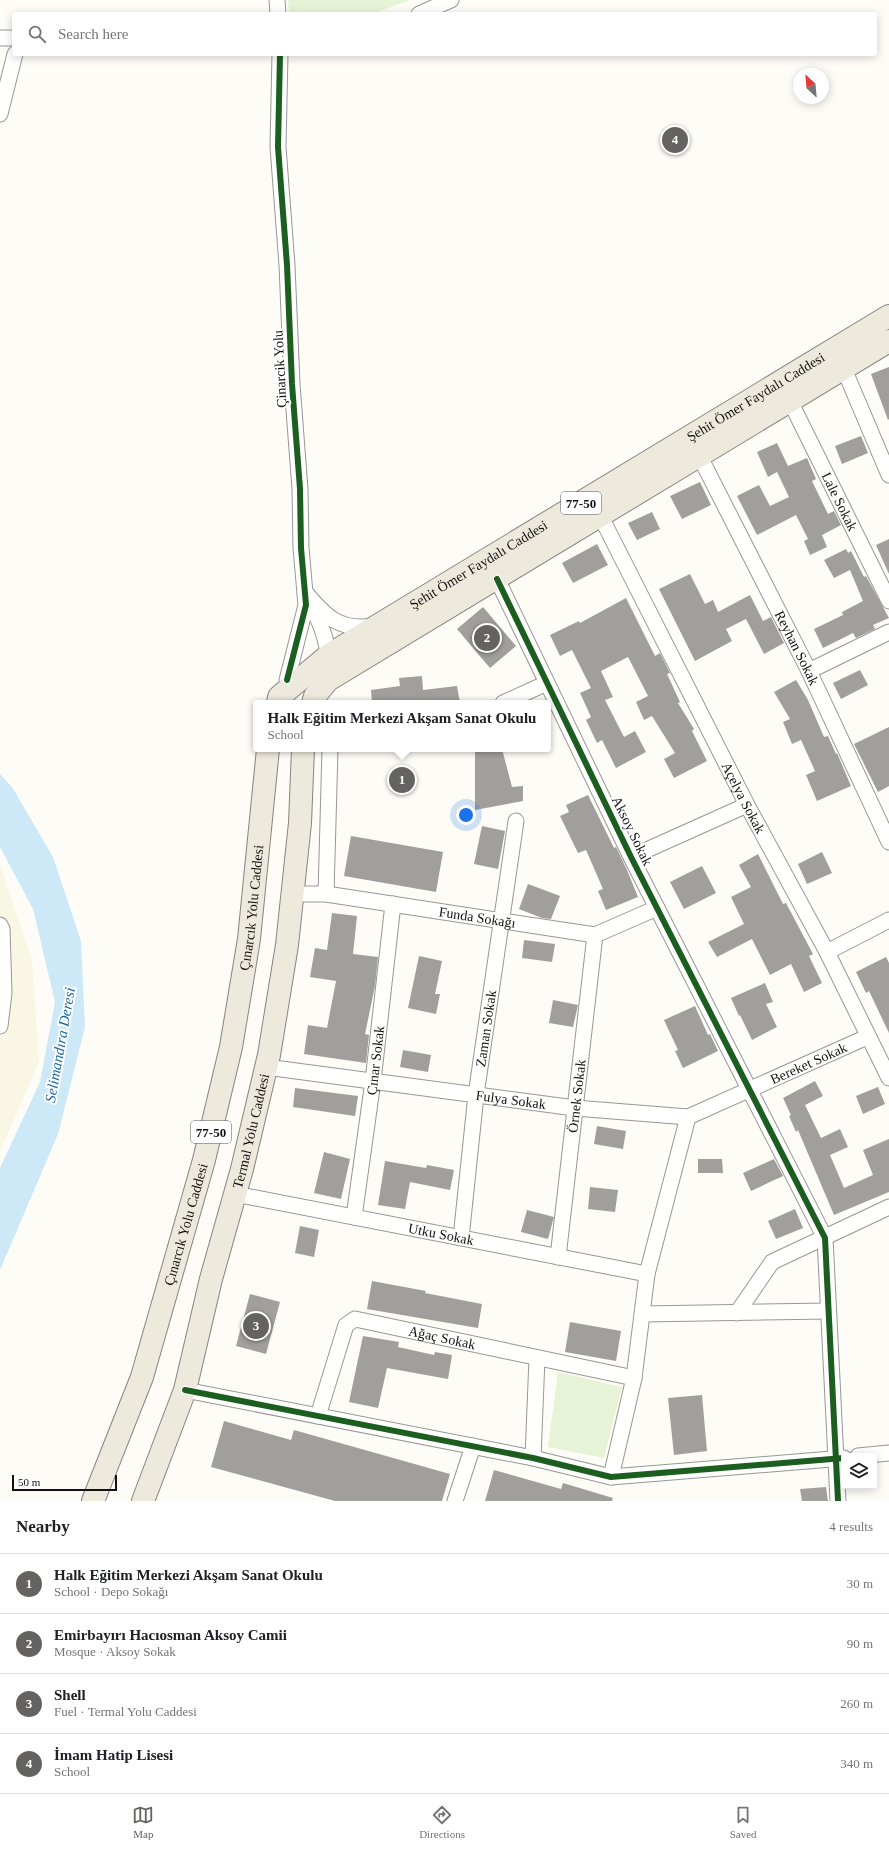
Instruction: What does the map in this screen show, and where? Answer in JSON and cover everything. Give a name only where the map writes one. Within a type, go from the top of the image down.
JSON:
[{"type":"main road","name":"Şehit Ömer Faydalı Caddesi","points":[[281,693],[329,655],[889,316]]},
{"type":"main road","name":"Şehit Ömer Faydalı Caddesi","points":[[319,693],[600,515],[700,457],[889,341]]},
{"type":"main road","name":"Çınarcık Yolu Caddesi","points":[[93,1501],[144,1370],[204,1160],[229,1055],[250,939],[268,752]]},
{"type":"main road","name":"Termal Yolu Caddesi","points":[[143,1501],[185,1390],[211,1279],[235,1194],[266,1067],[287,945],[300,823],[304,752]]},
{"type":"street","points":[[277,0],[278,12]]},
{"type":"street","points":[[424,12],[451,0]]},
{"type":"street","points":[[0,38],[12,38]]},
{"type":"street","points":[[0,114],[14,56]]},
{"type":"street","name":"Çinarcik Yolu","points":[[280,56],[278,147],[287,265],[292,384],[300,490],[301,548],[306,605],[281,693]]},
{"type":"street","points":[[844,369],[889,475]]},
{"type":"street","name":"Lale Sokak","points":[[790,401],[889,601]]},
{"type":"street","name":"Reyhan Sokak","points":[[700,457],[809,671],[889,842]]},
{"type":"street","name":"Açelya Sokak","points":[[600,515],[747,805],[827,952],[867,1037],[889,1078]]},
{"type":"street","name":"Aksoy Sokak","points":[[497,579],[631,857],[751,1090],[825,1238]]},
{"type":"street","points":[[304,592],[332,621],[358,628],[377,626]]},
{"type":"street","points":[[304,592],[317,617],[329,655]]},
{"type":"street","points":[[809,671],[889,632]]},
{"type":"street","name":"77-50","points":[[319,693],[329,655]]},
{"type":"street","points":[[510,700],[547,684]]},
{"type":"street","points":[[326,894],[330,752]]},
{"type":"street","points":[[631,857],[747,805]]},
{"type":"street","name":"Zaman Sokak","points":[[461,1238],[476,1095],[516,821]]},
{"type":"street","name":"Funda Sokağı","points":[[293,894],[326,894],[595,935]]},
{"type":"street","name":"Çınar Sokak","points":[[354,1217],[373,1081],[393,904]]},
{"type":"street","points":[[595,935],[657,908]]},
{"type":"street","points":[[827,952],[889,920]]},
{"type":"street","points":[[0,926],[2,929],[4,993],[0,1026]]},
{"type":"street","name":"Örnek Sokak","points":[[558,1256],[595,935]]},
{"type":"street","name":"Bereket Sokak","points":[[751,1090],[867,1037]]},
{"type":"street","name":"Fulya Sokak","points":[[266,1067],[575,1108],[688,1117],[751,1090]]},
{"type":"street","points":[[611,1477],[634,1378],[647,1274],[688,1117]]},
{"type":"street","name":"Utku Sokak","points":[[235,1194],[647,1274]]},
{"type":"street","points":[[737,1313],[772,1262],[889,1207]]},
{"type":"street","points":[[825,1238],[828,1311],[840,1458],[838,1501]]},
{"type":"street","points":[[643,1314],[828,1311]]},
{"type":"street","name":"Ağaç Sokak","points":[[318,1416],[346,1325],[356,1319],[634,1378]]},
{"type":"street","points":[[533,1458],[537,1358]]},
{"type":"street","points":[[185,1390],[533,1458],[611,1477],[840,1458]]},
{"type":"street","points":[[455,1501],[474,1446]]},
{"type":"street","points":[[877,1454],[889,1453]]},
{"type":"shaded area","points":[[0,866],[32,959],[39,1062],[0,1151]]},
{"type":"green space","points":[[288,0],[410,0],[377,12],[289,12]]},
{"type":"green space","points":[[558,1372],[622,1387],[604,1458],[548,1447]]},
{"type":"water","name":"Selimandıra Deresi","points":[[0,774],[12,787],[53,857],[81,941],[85,1027],[58,1134],[0,1270],[0,1168],[40,1082],[55,1002],[33,909],[0,847]]},
{"type":"building","points":[[889,367],[889,419],[888,420],[871,374]]},
{"type":"building","points":[[861,436],[868,453],[842,464],[835,446]]},
{"type":"building","points":[[777,443],[788,466],[807,458],[816,479],[812,481],[828,514],[834,511],[841,525],[822,535],[827,547],[810,555],[804,541],[808,539],[796,515],[757,535],[737,496],[759,485],[770,506],[789,497],[777,472],[768,477],[757,452]]},
{"type":"building","points":[[700,482],[711,505],[682,519],[670,496]]},
{"type":"building","points":[[652,512],[660,529],[637,540],[628,523]]},
{"type":"building","points":[[889,539],[889,574],[876,545]]},
{"type":"building","points":[[597,544],[608,565],[573,583],[562,563]]},
{"type":"building","points":[[846,549],[848,553],[851,551],[864,577],[866,576],[889,618],[873,625],[875,629],[856,638],[853,633],[823,648],[814,629],[843,615],[842,612],[863,601],[850,570],[834,578],[824,560]]},
{"type":"building","points":[[690,574],[705,604],[713,600],[718,612],[750,595],[763,621],[771,617],[784,643],[764,654],[746,619],[726,629],[732,641],[695,661],[659,589]]},
{"type":"building","points":[[626,598],[655,656],[660,653],[670,673],[667,674],[680,702],[678,703],[694,729],[692,731],[707,761],[674,778],[664,759],[675,753],[652,716],[644,720],[636,702],[648,696],[628,657],[601,671],[613,697],[605,700],[624,737],[635,731],[646,752],[616,768],[602,740],[597,743],[586,720],[591,717],[580,693],[591,688],[572,650],[560,656],[550,635],[579,621],[580,623]]},
{"type":"building","points":[[483,607],[516,646],[490,668],[457,629]]},
{"type":"building","points":[[860,670],[868,685],[841,699],[833,683]]},
{"type":"building","points":[[422,676],[423,690],[457,686],[459,700],[372,700],[371,690],[400,686],[399,678]]},
{"type":"building","points":[[796,680],[808,700],[824,737],[828,736],[836,754],[837,753],[851,786],[817,801],[806,775],[815,771],[801,740],[792,744],[783,722],[790,719],[774,692]]},
{"type":"building","points":[[889,727],[889,786],[878,792],[854,744]]},
{"type":"building","points":[[475,752],[503,752],[512,787],[523,786],[523,801],[475,810]]},
{"type":"building","points":[[588,795],[614,848],[616,847],[638,897],[606,910],[598,891],[603,889],[586,850],[578,853],[560,816],[569,812],[566,805]]},
{"type":"building","points":[[482,826],[505,831],[498,869],[474,864]]},
{"type":"building","points":[[351,836],[443,852],[436,892],[344,876]]},
{"type":"building","points":[[822,852],[832,873],[807,884],[798,864]]},
{"type":"building","points":[[758,854],[783,904],[786,903],[813,954],[809,956],[822,983],[804,992],[791,964],[770,975],[752,939],[717,957],[708,942],[744,924],[731,897],[751,887],[739,865]]},
{"type":"building","points":[[702,866],[716,893],[684,909],[670,882]]},
{"type":"building","points":[[528,884],[560,896],[551,919],[542,918],[519,909]]},
{"type":"building","points":[[332,913],[357,916],[353,954],[378,957],[375,986],[365,1034],[369,1035],[366,1063],[304,1054],[308,1025],[327,1028],[336,981],[310,977],[315,948],[327,950]]},
{"type":"building","points":[[524,940],[555,944],[552,962],[522,958]]},
{"type":"building","points":[[419,956],[442,961],[435,994],[440,994],[436,1014],[408,1008]]},
{"type":"building","points":[[886,957],[889,963],[889,1033],[869,991],[866,993],[856,972]]},
{"type":"building","points":[[765,983],[773,1002],[766,1004],[777,1027],[752,1040],[731,998]]},
{"type":"building","points":[[553,1000],[578,1005],[573,1027],[549,1023]]},
{"type":"building","points":[[695,1006],[708,1035],[710,1034],[718,1051],[683,1068],[675,1051],[678,1050],[664,1020]]},
{"type":"building","points":[[403,1050],[431,1055],[428,1072],[400,1067]]},
{"type":"building","points":[[815,1081],[823,1096],[805,1105],[821,1138],[840,1129],[848,1147],[830,1155],[844,1188],[873,1175],[863,1150],[889,1139],[889,1192],[834,1215],[798,1130],[796,1132],[789,1116],[791,1115],[783,1098]]},
{"type":"building","points":[[878,1087],[885,1104],[863,1114],[856,1096]]},
{"type":"building","points":[[295,1088],[358,1096],[355,1116],[293,1107]]},
{"type":"building","points":[[597,1126],[626,1131],[623,1149],[594,1144]]},
{"type":"building","points":[[324,1152],[350,1159],[341,1199],[314,1193]]},
{"type":"building","points":[[698,1159],[722,1159],[723,1173],[698,1173]]},
{"type":"building","points":[[774,1159],[783,1176],[751,1191],[743,1173]]},
{"type":"building","points":[[385,1161],[426,1168],[427,1165],[454,1170],[450,1190],[410,1182],[405,1209],[378,1205]]},
{"type":"building","points":[[590,1187],[618,1190],[615,1212],[588,1209]]},
{"type":"building","points":[[795,1209],[803,1228],[776,1239],[768,1221]]},
{"type":"building","points":[[527,1210],[554,1217],[548,1239],[521,1232]]},
{"type":"building","points":[[300,1226],[319,1230],[314,1257],[295,1253]]},
{"type":"building","points":[[372,1281],[426,1291],[425,1293],[482,1304],[478,1328],[367,1309]]},
{"type":"building","points":[[250,1294],[280,1302],[266,1354],[236,1346]]},
{"type":"building","points":[[570,1322],[621,1331],[616,1361],[565,1352]]},
{"type":"building","points":[[363,1336],[399,1342],[398,1347],[434,1355],[435,1352],[452,1355],[448,1379],[387,1368],[378,1408],[349,1402]]},
{"type":"building","points":[[702,1395],[707,1451],[674,1455],[668,1398]]},
{"type":"building","points":[[224,1421],[291,1440],[294,1430],[450,1474],[442,1501],[335,1501],[211,1467]]},
{"type":"building","points":[[494,1470],[561,1489],[563,1483],[613,1498],[612,1501],[485,1501]]},
{"type":"building","points":[[826,1487],[828,1501],[802,1501],[800,1489]]},
{"type":"cycle path","points":[[280,56],[278,147],[287,265],[292,384],[300,489],[301,548],[306,605],[287,680]]},
{"type":"cycle path","points":[[497,579],[631,857],[825,1238],[838,1501]]},
{"type":"cycle path","points":[[185,1390],[533,1458],[611,1477],[841,1458]]},
{"type":"place","name":"İmam Hatip Lisesi","points":[[675,140]]},
{"type":"place","name":"Emirbayırı Hacıosman Aksoy Camii","points":[[487,638]]},
{"type":"place","name":"Halk Eğitim Merkezi Akşam Sanat Okulu","points":[[402,780]]},
{"type":"place","name":"Shell","points":[[256,1326]]}]
